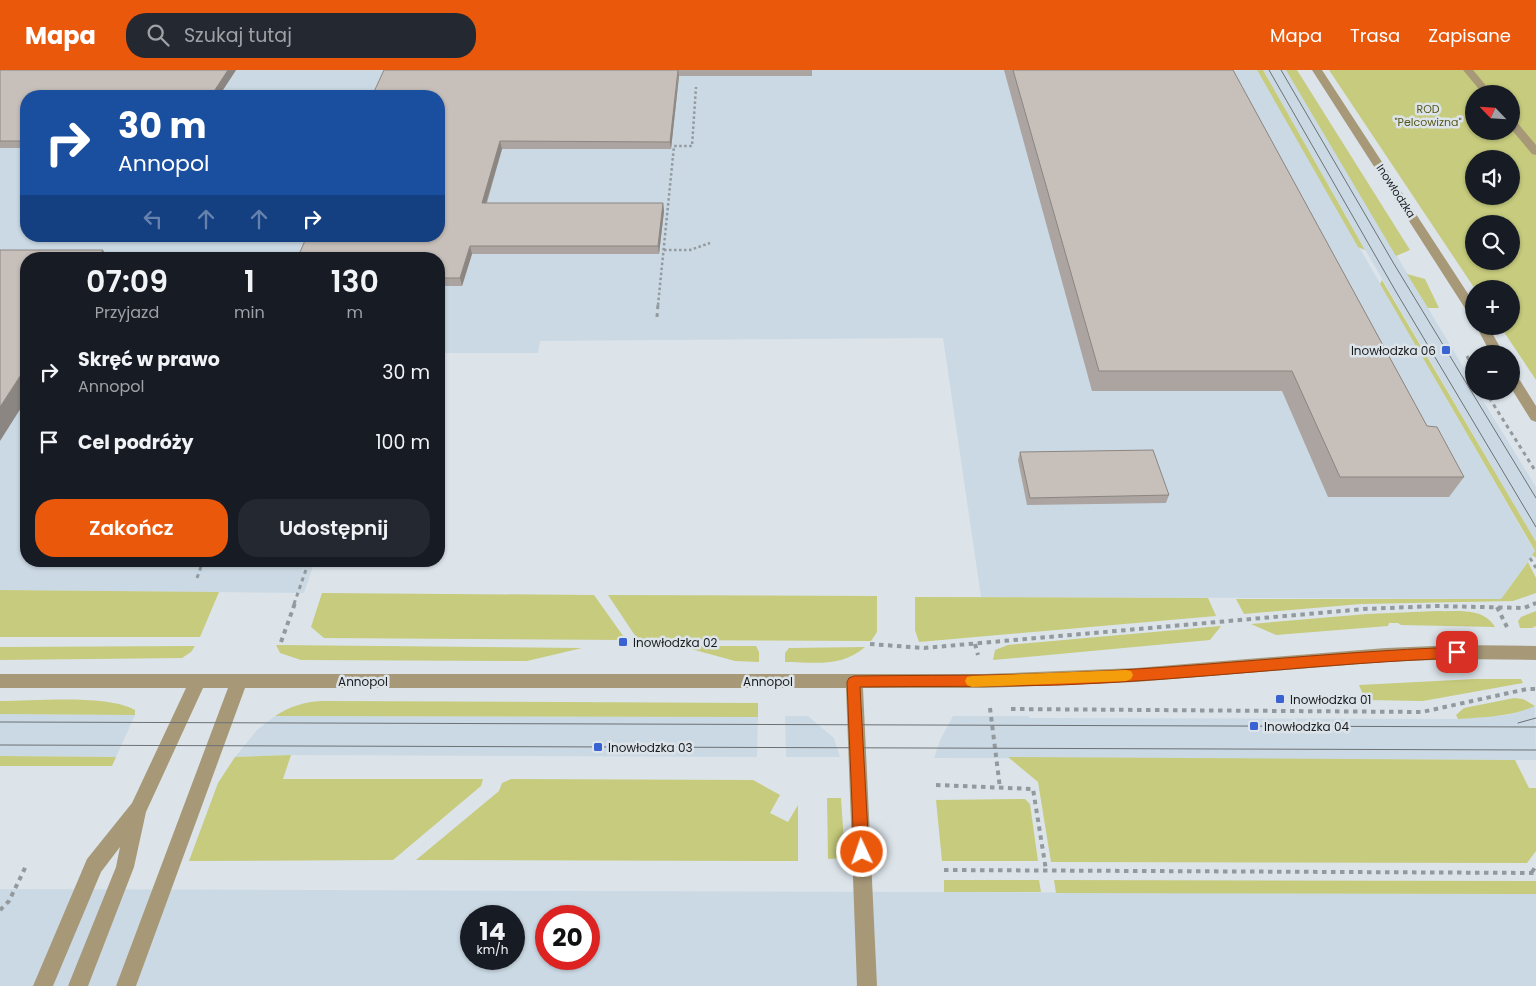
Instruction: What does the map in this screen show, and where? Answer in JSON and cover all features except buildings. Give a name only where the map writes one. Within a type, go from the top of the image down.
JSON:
[{"type":"street","name":"Inowłodzka","points":[[1317,70],[1465,299]]},
{"type":"street","points":[[1468,70],[1480,85]]},
{"type":"street","points":[[1520,133],[1536,152]]},
{"type":"street","points":[[1520,391],[1536,417]]},
{"type":"street","name":"Annopol","points":[[0,681],[984,681],[1136,675],[1386,655],[1457,652],[1536,653]]},
{"type":"street","points":[[78,986],[125,867],[138,809],[198,681]]},
{"type":"street","points":[[126,986],[240,681]]},
{"type":"street","points":[[854,682],[867,986]]},
{"type":"street","points":[[43,986],[94,866],[138,809]]},
{"type":"path","points":[[657,317],[674,146],[692,146],[696,88]]},
{"type":"path","points":[[664,250],[690,250],[710,243]]},
{"type":"path","points":[[1491,400],[1536,472]]},
{"type":"path","points":[[1530,558],[1536,568]]},
{"type":"path","points":[[196,578],[201,567]]},
{"type":"path","points":[[281,642],[307,567]]},
{"type":"path","points":[[870,644],[924,648],[1347,610],[1436,606],[1524,608],[1536,603]]},
{"type":"path","points":[[976,644],[990,710],[1000,788]]},
{"type":"path","points":[[1009,710],[1422,712],[1527,689],[1536,689]]},
{"type":"path","points":[[990,710],[999,710]]},
{"type":"path","points":[[936,785],[1033,789],[1046,870]]},
{"type":"path","points":[[0,910],[9,901],[27,864]]},
{"type":"path","points":[[944,870],[1534,873],[1536,866]]},
{"type":"shaded area","points":[[0,70],[1257,70],[1535,552],[1501,599],[981,597],[943,338],[540,341],[538,353],[445,353],[445,252],[20,252],[20,567],[313,567],[304,593],[0,590]]},
{"type":"shaded area","points":[[1263,70],[1286,70],[1465,370],[1465,400],[1483,400],[1536,487],[1536,542],[1363,246]]},
{"type":"shaded area","points":[[1535,706],[1536,760],[934,758],[940,740],[953,716],[1029,716],[1029,718],[1458,719],[1508,715]]},
{"type":"shaded area","points":[[0,714],[135,715],[116,757],[0,756]]},
{"type":"shaded area","points":[[275,716],[758,717],[757,757],[291,755],[235,757],[257,730]]},
{"type":"shaded area","points":[[785,716],[808,716],[834,738],[840,757],[786,757]]},
{"type":"shaded area","points":[[0,889],[1536,894],[1536,986],[0,986]]},
{"type":"green space","points":[[1257,70],[1263,70],[1365,250],[1358,247]]},
{"type":"green space","points":[[1286,70],[1297,70],[1410,250],[1396,256]]},
{"type":"green space","name":"ROD \"Pelcowizna\"","points":[[1329,70],[1536,70],[1536,380],[1520,356],[1520,345],[1513,345],[1506,335],[1520,335],[1520,280],[1469,280]]},
{"type":"green space","points":[[1407,274],[1425,279],[1439,308],[1428,308]]},
{"type":"green space","points":[[1382,280],[1536,542],[1536,558],[1532,555],[1535,551],[1380,284]]},
{"type":"green space","points":[[1528,562],[1536,578],[1536,593],[1513,601],[1361,604],[1244,614],[1236,599],[1501,599]]},
{"type":"green space","points":[[0,590],[219,592],[200,637],[0,637]]},
{"type":"green space","points":[[322,593],[594,595],[626,640],[324,638],[311,627]]},
{"type":"green space","points":[[608,595],[877,596],[877,632],[871,641],[638,640]]},
{"type":"green space","points":[[915,597],[1208,598],[1216,616],[919,642],[915,630]]},
{"type":"green space","points":[[1437,611],[1477,613],[1484,616],[1495,627],[1401,625],[1389,623],[1388,626],[1276,635],[1251,624],[1367,614]]},
{"type":"green space","points":[[1536,611],[1536,626],[1520,628],[1518,621],[1521,617]]},
{"type":"green space","points":[[1221,626],[1210,640],[993,660],[995,650],[1008,645]]},
{"type":"green space","points":[[276,645],[582,648],[527,661],[301,660],[280,653]]},
{"type":"green space","points":[[195,646],[191,652],[182,658],[0,660],[0,647]]},
{"type":"green space","points":[[680,646],[756,646],[759,652],[759,662],[735,661]]},
{"type":"green space","points":[[865,647],[856,654],[837,661],[817,663],[785,662],[785,653],[789,648]]},
{"type":"green space","points":[[1475,679],[1521,679],[1523,683],[1423,701],[1365,700],[1359,685]]},
{"type":"green space","points":[[1514,698],[1523,699],[1535,706],[1526,710],[1497,716],[1458,719],[1456,715],[1464,708]]},
{"type":"green space","points":[[89,700],[123,705],[135,710],[135,715],[0,714],[0,701]]},
{"type":"green space","points":[[322,701],[758,703],[758,717],[275,716],[298,705]]},
{"type":"green space","points":[[291,755],[283,779],[483,779],[481,786],[393,860],[189,861],[218,783],[235,757]]},
{"type":"green space","points":[[0,756],[116,757],[112,766],[0,766]]},
{"type":"green space","points":[[1008,757],[1515,760],[1529,788],[1536,788],[1536,851],[1527,863],[1051,862],[1038,782]]},
{"type":"green space","points":[[511,779],[753,780],[780,795],[770,813],[788,822],[798,805],[798,861],[416,860],[499,791],[502,783]]},
{"type":"green space","points":[[827,798],[841,798],[845,858],[828,859]]},
{"type":"green space","points":[[1025,799],[1030,804],[1038,861],[942,861],[936,800]]},
{"type":"green space","points":[[944,880],[1039,880],[1041,892],[944,892]]},
{"type":"green space","points":[[1054,880],[1536,881],[1536,894],[1056,893]]},
{"type":"tram line","points":[[1269,70],[1395,290],[1536,527]]},
{"type":"tram line","points":[[1281,70],[1394,264],[1536,498]]},
{"type":"tram line","points":[[1518,723],[1536,718]]},
{"type":"tram line","points":[[0,722],[1536,727]]},
{"type":"tram line","points":[[0,745],[1536,750]]},
{"type":"slow traffic","points":[[972,681],[1126,675]]},
{"type":"place","name":"Inowłodzka 06","points":[[1446,350]]},
{"type":"place","name":"Inowłodzka 02","points":[[623,642]]},
{"type":"place","name":"Inowłodzka 01","points":[[1280,699]]},
{"type":"place","name":"Inowłodzka 04","points":[[1254,726]]},
{"type":"place","name":"Inowłodzka 03","points":[[598,747]]},
{"type":"route","points":[[862,852],[854,682],[1061,679],[1136,675],[1386,655],[1457,652]]}]
